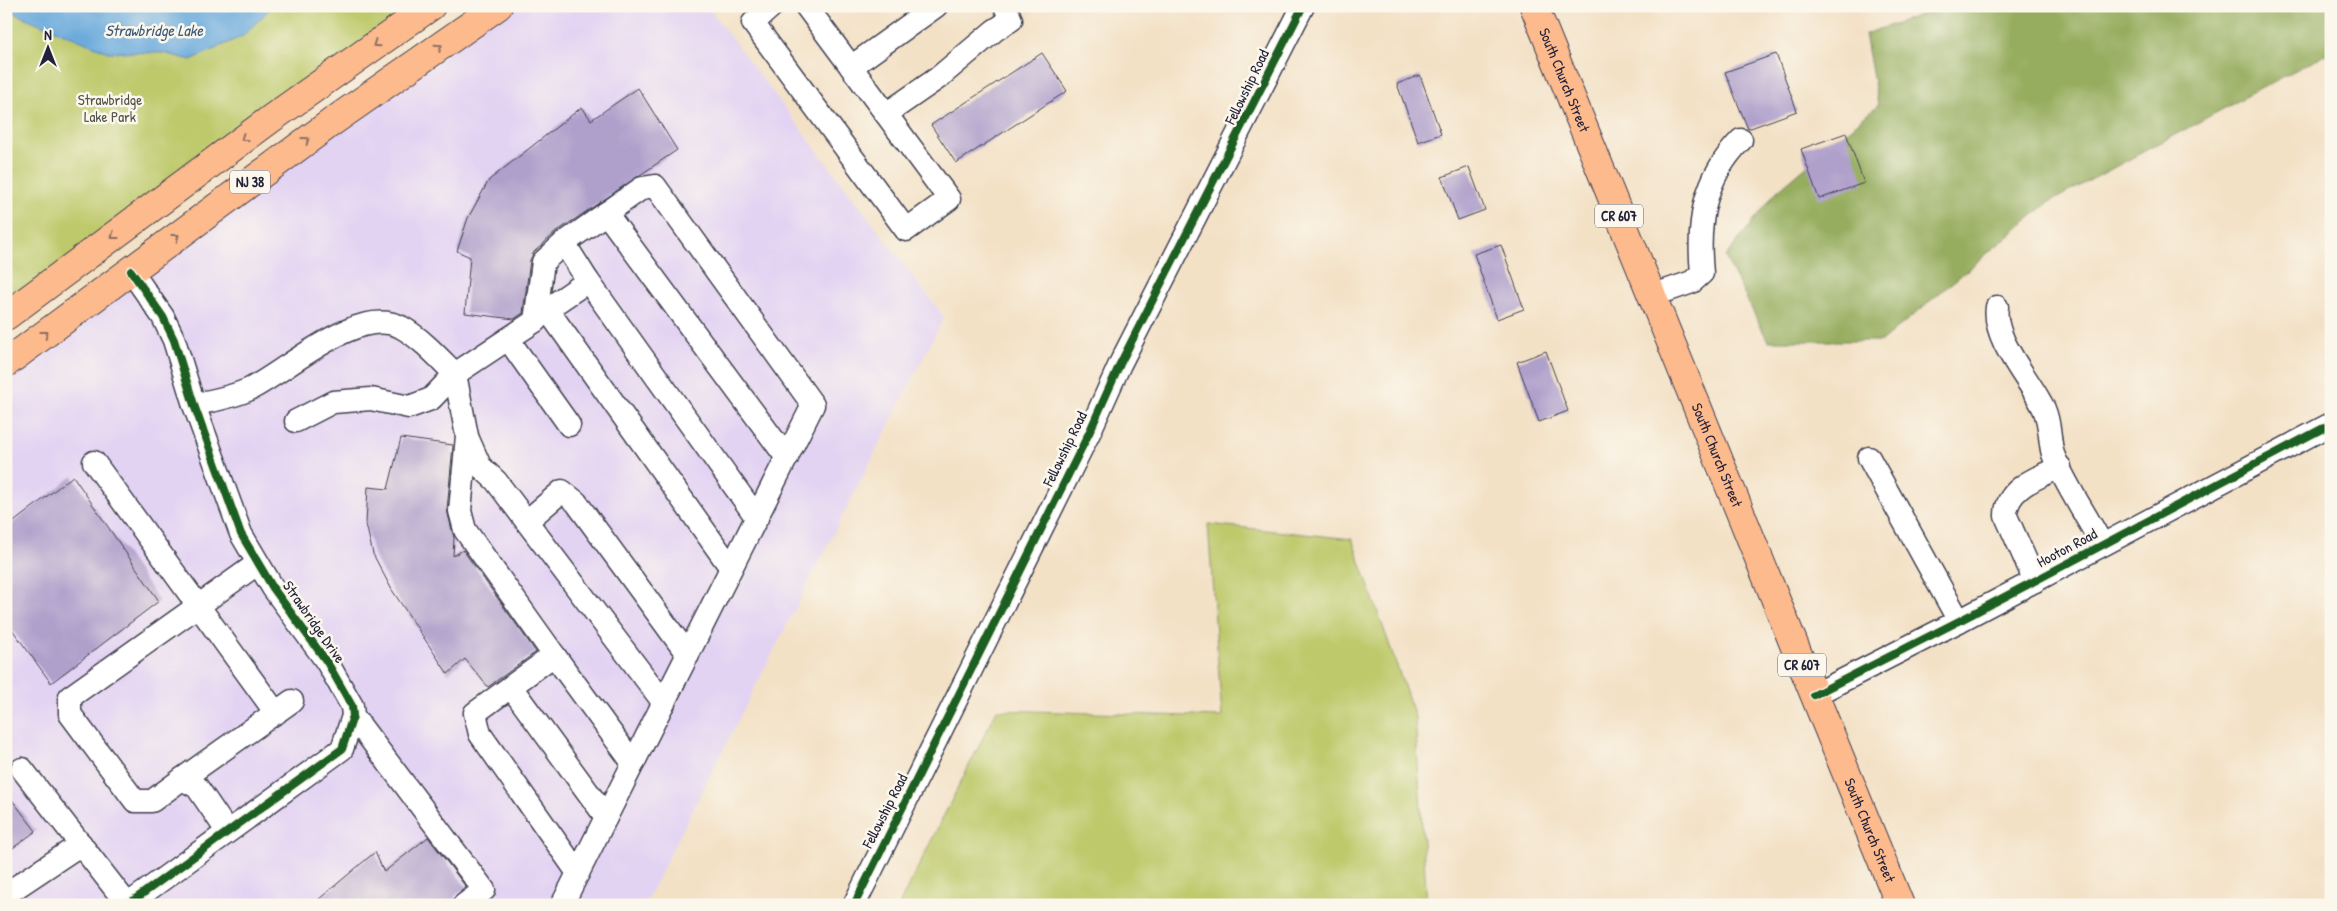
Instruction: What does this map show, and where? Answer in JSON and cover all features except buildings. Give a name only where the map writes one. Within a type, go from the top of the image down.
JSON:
[{"type":"main road","name":"NJ 38","points":[[6,316],[272,118],[431,6]]},
{"type":"main road","name":"NJ 38","points":[[6,363],[332,122],[498,6]]},
{"type":"main road","name":"South Church Street","points":[[1534,6],[1900,905]]},
{"type":"street","points":[[772,6],[753,23],[906,230],[949,199],[806,6]]},
{"type":"street","points":[[851,67],[936,6]]},
{"type":"street","points":[[886,114],[938,78],[995,30],[1012,20],[1005,6]]},
{"type":"street","name":"Fellowship Road","points":[[854,905],[1089,433],[1120,364],[1303,6]]},
{"type":"street","points":[[1651,296],[1692,282],[1702,273],[1700,248],[1704,212],[1710,184],[1724,157],[1741,140]]},
{"type":"street","points":[[562,905],[814,405],[655,186],[642,188],[564,243],[543,262],[541,315],[731,568]]},
{"type":"street","points":[[606,213],[786,458]]},
{"type":"street","points":[[564,243],[588,281],[757,518]]},
{"type":"street","name":"Strawbridge Drive","points":[[131,271],[155,305],[170,331],[229,504],[241,534],[257,564],[327,662],[352,706],[353,716],[490,897]]},
{"type":"street","points":[[296,421],[333,402],[372,399],[409,406],[431,399],[455,374],[508,339],[588,281]]},
{"type":"street","points":[[1997,307],[1995,320],[2044,409],[2051,431],[2053,453],[2102,545]]},
{"type":"street","points":[[194,405],[250,390],[344,332],[362,324],[380,321],[400,326],[417,338],[455,374],[467,436],[480,466],[496,481],[664,703]]},
{"type":"street","points":[[508,339],[569,425]]},
{"type":"street","name":"Hooton Road","points":[[1814,695],[1959,621],[2331,424]]},
{"type":"street","points":[[467,436],[460,511],[466,530],[633,763]]},
{"type":"street","points":[[1869,458],[1959,621]]},
{"type":"street","points":[[94,462],[199,605],[284,707],[152,801],[134,801],[70,714],[70,697],[199,605],[257,564]]},
{"type":"street","points":[[2035,581],[2006,516],[2006,507],[2014,493],[2035,479],[2060,467]]},
{"type":"street","points":[[527,521],[562,491],[576,502],[688,655]]},
{"type":"street","points":[[554,655],[475,713],[480,734],[578,873]]},
{"type":"street","points":[[511,687],[606,817]]},
{"type":"street","points":[[22,769],[127,905],[342,749],[353,716]]},
{"type":"street","points":[[182,779],[197,787],[228,831]]},
{"type":"street","points":[[6,894],[81,844]]},
{"type":"street","points":[[464,905],[490,897]]},
{"type":"shaded area","points":[[498,6],[707,6],[944,317],[644,905],[6,905],[6,363]]},
{"type":"green space","name":"Strawbridge Lake Park","points":[[6,6],[431,6],[6,316]]},
{"type":"green space","points":[[1946,6],[2331,6],[2331,51],[2048,203],[1882,341],[1768,341],[1725,257],[1777,191],[1878,105],[1865,34]]},
{"type":"green space","points":[[1208,524],[1352,539],[1415,717],[1427,905],[899,905],[997,710],[1222,717]]},
{"type":"water","name":"Strawbridge Lake","points":[[6,6],[273,6],[243,36],[191,60],[163,53],[108,52],[6,10]]},
{"type":"cycle path","points":[[854,905],[1089,433],[1120,364],[1303,6]]},
{"type":"cycle path","points":[[127,905],[342,749],[353,716],[352,706],[327,662],[273,588],[241,534],[194,405],[174,340],[163,317],[131,271]]},
{"type":"cycle path","points":[[1814,695],[1959,621],[2331,424]]}]
